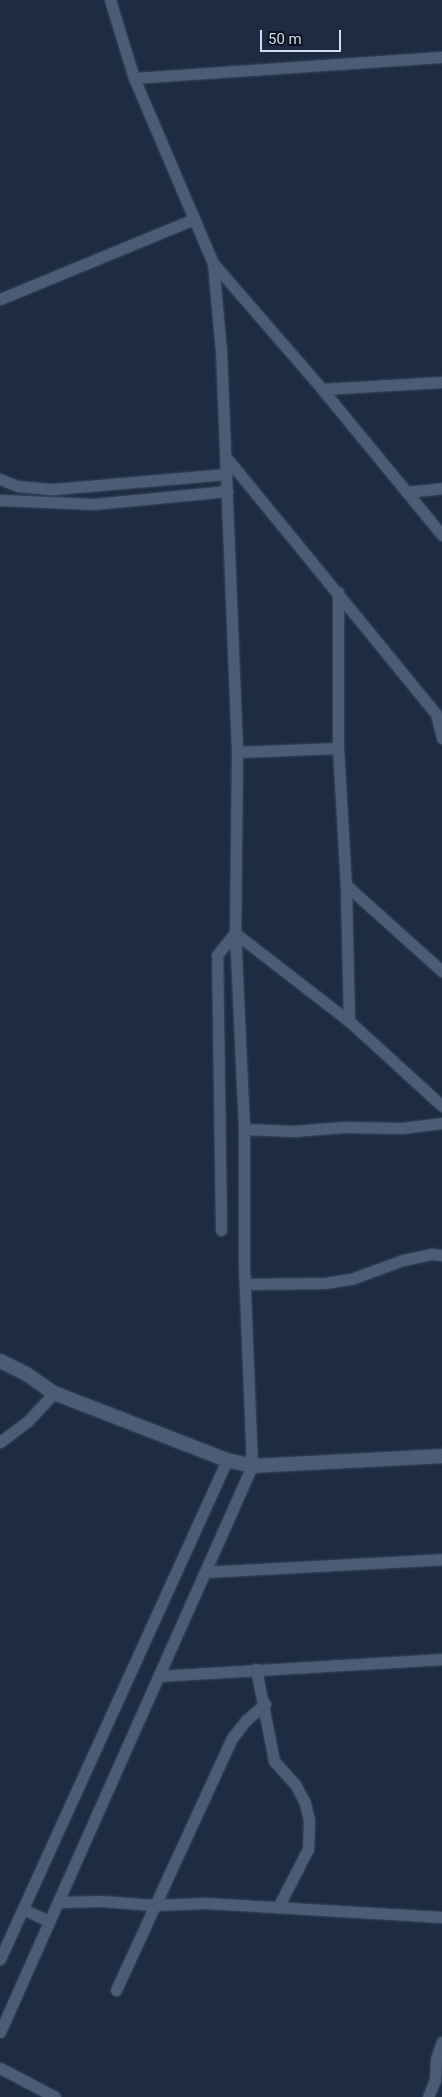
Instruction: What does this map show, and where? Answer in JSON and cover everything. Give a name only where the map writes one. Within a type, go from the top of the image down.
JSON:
[{"type":"street","points":[[110,0],[134,78],[213,263],[322,389],[442,535]]},
{"type":"street","points":[[134,78],[442,57]]},
{"type":"street","points":[[0,299],[194,219]]},
{"type":"street","points":[[0,2032],[252,1466],[245,1284],[244,1129],[235,933],[237,752],[221,351],[213,263]]},
{"type":"street","points":[[322,389],[442,382]]},
{"type":"street","points":[[225,456],[436,714],[442,738]]},
{"type":"street","points":[[0,479],[17,486],[54,489],[226,474]]},
{"type":"street","points":[[406,492],[442,488]]},
{"type":"street","points":[[0,500],[94,504],[227,491]]},
{"type":"street","points":[[338,592],[338,748],[346,885],[349,1021]]},
{"type":"street","points":[[237,752],[338,748]]},
{"type":"street","points":[[346,885],[442,971]]},
{"type":"street","points":[[235,933],[349,1021],[442,1106]]},
{"type":"street","points":[[221,1230],[217,955],[235,933]]},
{"type":"street","points":[[244,1129],[294,1131],[344,1127],[402,1128],[442,1123]]},
{"type":"street","points":[[245,1284],[325,1283],[351,1279],[403,1260],[432,1254],[442,1255]]},
{"type":"street","points":[[0,1361],[26,1373],[54,1393],[227,1460],[252,1466],[442,1456]]},
{"type":"street","points":[[0,1442],[27,1422],[54,1393]]},
{"type":"street","points":[[0,1960],[227,1460]]},
{"type":"street","points":[[205,1572],[442,1559]]},
{"type":"street","points":[[158,1676],[442,1659]]},
{"type":"street","points":[[256,1669],[265,1704],[274,1761],[295,1784],[305,1804],[309,1820],[308,1849],[278,1907]]},
{"type":"street","points":[[116,1990],[154,1905],[176,1865],[232,1738],[246,1720],[265,1704]]},
{"type":"street","points":[[58,1902],[101,1901],[154,1905],[206,1903],[442,1917]]},
{"type":"street","points":[[23,1910],[49,1921]]},
{"type":"street","points":[[428,2097],[434,2080],[436,2059],[442,2042]]},
{"type":"street","points":[[0,2068],[55,2097]]}]
